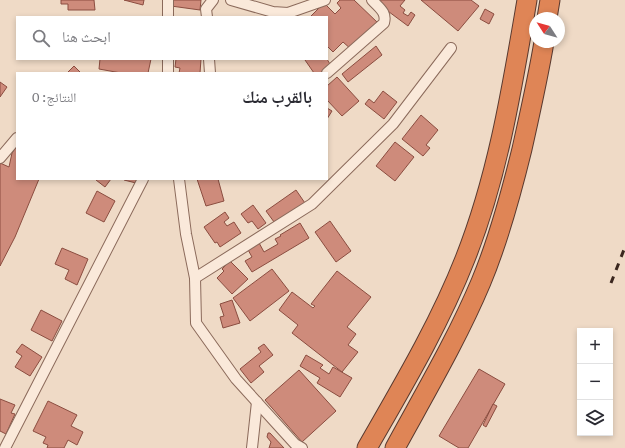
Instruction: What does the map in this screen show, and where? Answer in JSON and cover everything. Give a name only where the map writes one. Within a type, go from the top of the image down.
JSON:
[{"type":"highway","points":[[367,448],[416,362],[465,260],[480,217],[500,146],[527,0]]},
{"type":"highway","points":[[549,12],[550,0]]},
{"type":"highway","points":[[395,448],[462,324],[482,281],[498,237],[514,180],[538,82],[543,48]]},
{"type":"street","points":[[168,0],[168,16]]},
{"type":"street","points":[[207,16],[206,8],[213,0]]},
{"type":"street","points":[[231,0],[272,12],[288,13],[326,0]]},
{"type":"street","points":[[328,72],[384,23],[386,17],[384,13],[372,0]]},
{"type":"street","points":[[195,278],[312,204],[393,124],[452,48]]},
{"type":"street","points":[[168,60],[168,72]]},
{"type":"street","points":[[209,60],[210,72]]},
{"type":"street","points":[[0,158],[16,139]]},
{"type":"street","points":[[5,448],[142,180]]},
{"type":"street","points":[[179,180],[186,234],[195,278],[196,323],[236,379],[295,444],[302,448]]},
{"type":"street","points":[[252,448],[256,402]]},
{"type":"building","points":[[61,0],[94,0],[95,10],[68,10],[68,4],[61,4]]},
{"type":"building","points":[[124,0],[144,0],[143,5]]},
{"type":"building","points":[[172,0],[201,0],[200,10],[171,6]]},
{"type":"building","points":[[340,0],[354,0],[378,23],[352,50],[343,42],[333,52],[328,47],[328,16],[311,16],[324,3],[335,14],[341,8],[337,3]]},
{"type":"building","points":[[373,0],[405,0],[400,6],[405,10],[403,13],[408,16],[411,12],[415,15],[408,26]]},
{"type":"building","points":[[421,0],[471,0],[479,6],[458,31]]},
{"type":"building","points":[[485,9],[494,14],[489,24],[480,19]]},
{"type":"building","points":[[376,46],[382,55],[348,82],[342,74]]},
{"type":"building","points":[[100,60],[151,60],[148,72],[116,72],[99,69]]},
{"type":"building","points":[[176,60],[201,60],[200,72],[179,72],[180,68],[175,67]]},
{"type":"building","points":[[305,60],[328,60],[331,66],[322,72],[313,72]]},
{"type":"building","points":[[74,66],[80,72],[68,72]]},
{"type":"building","points":[[337,77],[359,101],[342,116],[328,101],[328,85]]},
{"type":"building","points":[[0,82],[7,87],[0,97]]},
{"type":"building","points":[[383,91],[397,102],[384,119],[365,104],[369,99],[374,103]]},
{"type":"building","points":[[328,109],[332,111],[328,117]]},
{"type":"building","points":[[421,115],[438,130],[426,145],[430,148],[423,156],[402,139]]},
{"type":"building","points":[[395,142],[414,157],[395,181],[376,166]]},
{"type":"building","points":[[16,147],[16,180],[39,180],[15,237],[0,266],[0,163],[9,167],[12,153]]},
{"type":"building","points":[[96,180],[110,180],[105,187]]},
{"type":"building","points":[[124,180],[137,180],[136,183]]},
{"type":"building","points":[[197,180],[218,180],[224,201],[206,206]]},
{"type":"building","points":[[296,190],[307,206],[277,226],[266,211]]},
{"type":"building","points":[[97,191],[115,201],[104,222],[86,213]]},
{"type":"building","points":[[253,205],[266,223],[258,229],[252,221],[248,223],[241,214]]},
{"type":"building","points":[[225,212],[229,218],[224,222],[227,226],[234,222],[241,233],[220,247],[217,242],[215,243],[204,227]]},
{"type":"building","points":[[330,221],[351,251],[336,262],[315,232]]},
{"type":"building","points":[[300,223],[309,238],[252,272],[245,261],[252,257],[247,248],[258,241],[264,252],[278,244],[275,239]]},
{"type":"building","points":[[62,248],[88,259],[77,285],[65,279],[69,270],[55,264]]},
{"type":"building","points":[[230,261],[248,279],[232,294],[217,278],[224,271],[222,269]]},
{"type":"building","points":[[272,269],[289,291],[250,321],[233,298]]},
{"type":"building","points":[[337,271],[371,297],[347,327],[356,334],[348,345],[358,352],[342,372],[292,333],[298,325],[279,310],[292,292],[313,308],[315,306],[311,304]]},
{"type":"building","points":[[232,300],[240,323],[223,328],[220,317],[224,316],[220,304]]},
{"type":"building","points":[[41,310],[62,321],[52,341],[31,330]]},
{"type":"building","points":[[22,344],[42,357],[30,376],[15,367],[22,356],[16,352]]},
{"type":"building","points":[[264,344],[273,355],[259,366],[264,372],[251,383],[240,369],[261,352],[258,348]]},
{"type":"building","points":[[306,355],[323,365],[320,368],[329,374],[333,367],[352,378],[340,397],[317,383],[320,378],[300,366]]},
{"type":"building","points":[[479,369],[505,384],[468,448],[459,448],[439,436]]},
{"type":"building","points":[[299,370],[336,411],[302,442],[265,400]]},
{"type":"building","points":[[0,399],[15,405],[11,413],[15,414],[6,434],[0,431]]},
{"type":"building","points":[[48,401],[77,415],[71,426],[83,432],[77,445],[68,440],[64,448],[47,448],[48,445],[43,443],[46,437],[33,431]]},
{"type":"building","points":[[493,404],[497,406],[486,427],[483,425]]},
{"type":"building","points":[[268,433],[270,433],[284,448],[269,448],[271,442],[267,437]]},
{"type":"railway","points":[[611,283],[625,247]]}]
